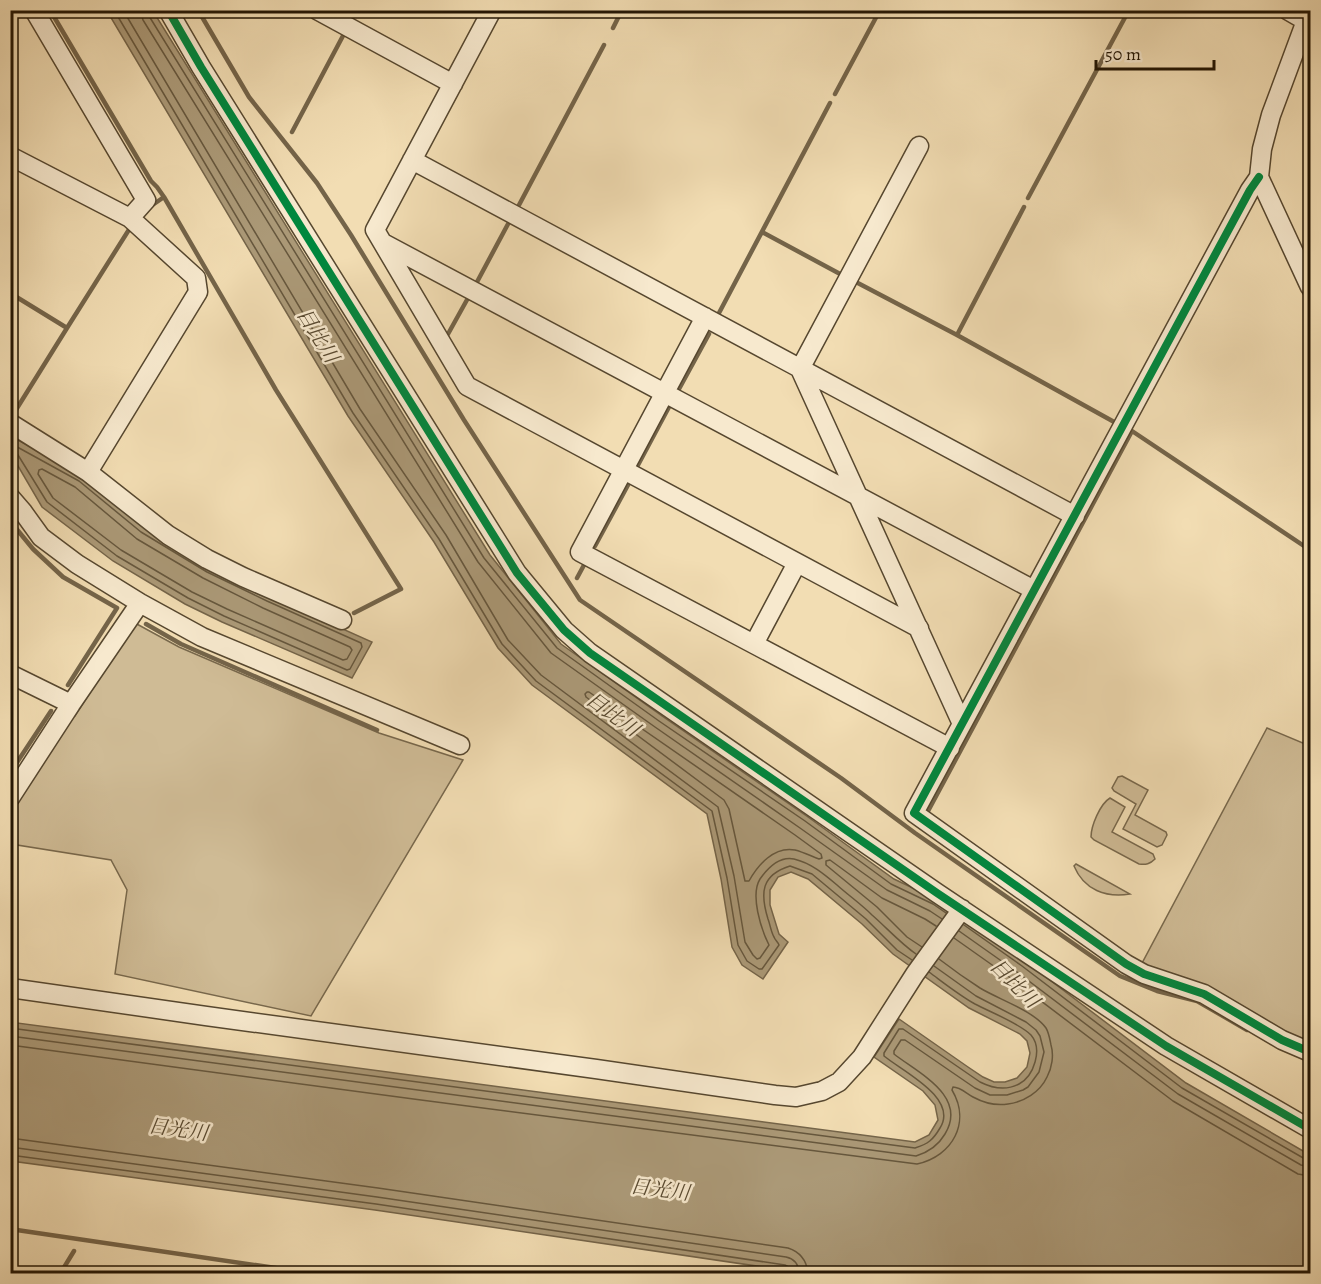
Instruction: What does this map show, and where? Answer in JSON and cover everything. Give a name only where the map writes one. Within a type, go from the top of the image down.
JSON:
[{"type":"street","points":[[34,10],[146,200],[130,218]]},
{"type":"street","points":[[168,10],[207,77],[517,573],[564,630],[599,659],[962,909],[1166,1046],[1311,1129]]},
{"type":"street","points":[[317,10],[453,84]]},
{"type":"street","points":[[492,10],[375,230],[467,386],[919,628]]},
{"type":"street","points":[[1287,10],[1308,16],[1271,115],[1262,149],[1259,177],[914,813],[1126,964],[1144,974],[1204,994],[1282,1040],[1311,1052]]},
{"type":"street","points":[[800,369],[919,146]]},
{"type":"street","points":[[10,156],[130,218],[196,278],[198,292],[88,472]]},
{"type":"street","points":[[412,160],[1075,516]]},
{"type":"street","points":[[1259,177],[1303,260],[1311,288]]},
{"type":"street","points":[[383,243],[1034,590]]},
{"type":"street","points":[[705,317],[580,552],[950,748]]},
{"type":"street","points":[[800,369],[962,724]]},
{"type":"street","points":[[10,423],[88,472],[168,535],[207,559],[342,620]]},
{"type":"street","points":[[10,497],[41,537],[77,564],[140,603],[202,637],[460,745]]},
{"type":"street","points":[[754,644],[797,563]]},
{"type":"street","points":[[10,798],[140,603]]},
{"type":"street","points":[[10,674],[71,704]]},
{"type":"street","points":[[10,988],[796,1097],[822,1091],[839,1082],[862,1057],[915,974],[962,909]]},
{"type":"shaded area","points":[[135,623],[179,647],[379,733],[463,760],[311,1016],[115,974],[127,890],[111,860],[11,844],[10,807],[69,715],[75,716]]},
{"type":"shaded area","points":[[1267,728],[1310,746],[1310,1048],[1140,967]]},
{"type":"shaded area","points":[[1122,776],[1148,790],[1135,815],[1166,832],[1167,835],[1162,845],[1157,847],[1123,829],[1136,804],[1112,788],[1118,777]]},
{"type":"shaded area","points":[[1110,798],[1125,807],[1112,832],[1153,854],[1155,859],[1151,862],[1139,864],[1091,837],[1097,816]]},
{"type":"shaded area","points":[[1076,864],[1130,894],[1113,895],[1097,890],[1078,874],[1074,866]]},
{"type":"water","points":[[107,11],[153,11],[490,555],[561,644],[894,879],[936,899],[1026,962],[1186,1083],[1310,1155],[1310,1273],[804,1273],[375,1210],[11,1161],[10,1022],[915,1142],[929,1135],[938,1120],[935,1105],[923,1091],[874,1057],[899,1019],[983,1077],[994,1082],[1005,1082],[1017,1078],[1027,1067],[1030,1053],[1027,1041],[1020,1034],[969,1008],[893,954],[862,924],[808,879],[791,872],[778,877],[770,890],[770,905],[779,934],[788,942],[763,979],[742,965],[732,947],[707,814],[532,685],[498,648],[434,542],[348,416]]},
{"type":"water","points":[[11,436],[82,476],[269,596],[372,642],[352,678],[185,604],[113,561],[42,507],[11,454]]},
{"type":"waterway","points":[[50,10],[151,181],[164,197],[276,390],[401,589],[354,613]]},
{"type":"waterway","points":[[198,10],[249,97],[317,183],[351,235],[464,420],[580,600],[841,778],[915,833],[1120,976],[1157,991],[1197,1001],[1247,1030]]},
{"type":"waterway","points":[[351,20],[356,10]]},
{"type":"waterway","points":[[613,28],[622,10]]},
{"type":"waterway","points":[[835,94],[880,10]]},
{"type":"waterway","points":[[1028,198],[1129,10]]},
{"type":"waterway","points":[[292,132],[345,32]]},
{"type":"waterway","points":[[519,205],[604,45]]},
{"type":"waterway","points":[[719,313],[830,103]]},
{"type":"waterway","points":[[151,206],[164,197]]},
{"type":"waterway","points":[[1024,207],[957,335],[1116,423]]},
{"type":"waterway","points":[[477,282],[508,224]]},
{"type":"waterway","points":[[10,293],[67,328],[130,228]]},
{"type":"waterway","points":[[762,232],[842,275]]},
{"type":"waterway","points":[[854,281],[957,335]]},
{"type":"waterway","points":[[448,334],[468,298]]},
{"type":"waterway","points":[[14,413],[67,328]]},
{"type":"waterway","points":[[679,389],[709,334]]},
{"type":"waterway","points":[[638,465],[669,407]]},
{"type":"waterway","points":[[927,813],[1132,431],[1310,550]]},
{"type":"waterway","points":[[595,546],[628,485]]},
{"type":"waterway","points":[[10,521],[33,549],[63,577],[117,608],[68,685]]},
{"type":"waterway","points":[[577,578],[584,565]]},
{"type":"waterway","points":[[146,624],[181,644],[377,730]]},
{"type":"waterway","points":[[10,773],[51,711]]},
{"type":"waterway","points":[[10,1229],[316,1274]]},
{"type":"waterway","points":[[60,1274],[74,1251]]},
{"type":"cycle path","points":[[168,10],[201,67],[517,573],[564,630],[590,653],[937,893],[1166,1046],[1310,1129]]},
{"type":"cycle path","points":[[1259,177],[914,813],[1126,964],[1144,974],[1204,994],[1282,1040],[1310,1052]]},
{"type":"water label","name":"目比川","points":[[318,335]]},
{"type":"water label","name":"目比川","points":[[613,714]]},
{"type":"water label","name":"目比川","points":[[1015,983]]},
{"type":"water label","name":"日光川","points":[[178,1129]]},
{"type":"water label","name":"日光川","points":[[660,1189]]}]
